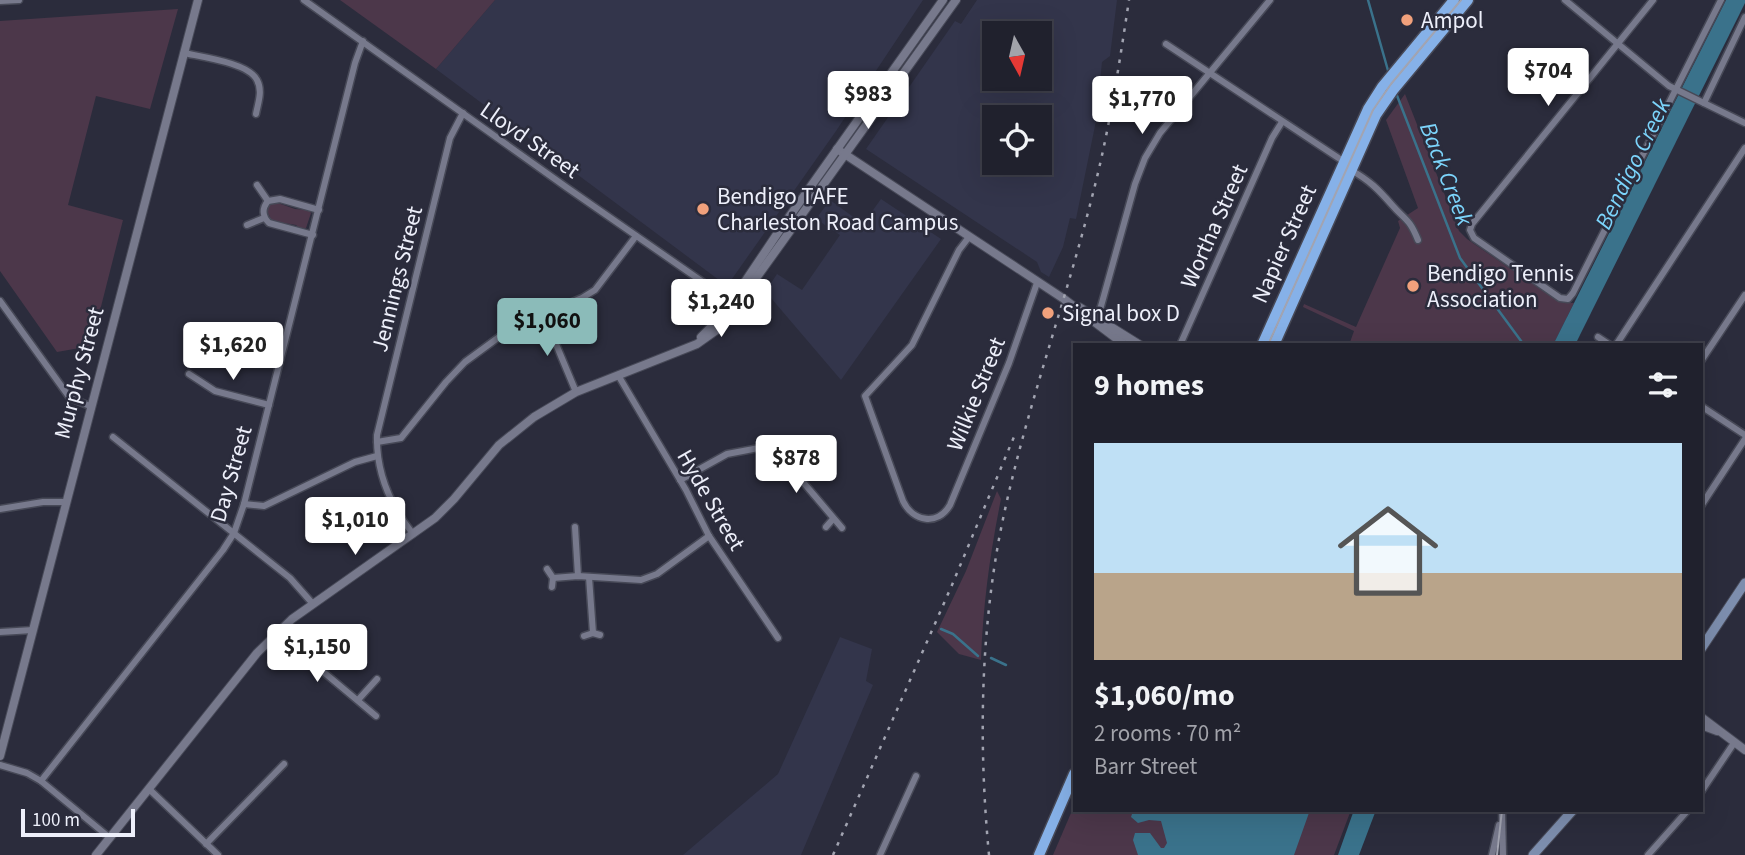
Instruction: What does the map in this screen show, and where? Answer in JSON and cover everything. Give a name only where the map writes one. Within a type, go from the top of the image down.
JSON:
[{"type":"highway","points":[[1347,165],[1368,109],[1387,90],[1454,0]]},
{"type":"highway","points":[[1398,76],[1468,0]]},
{"type":"highway","name":"Napier Street","points":[[1263,343],[1347,165]]},
{"type":"highway","name":"Napier Street","points":[[1275,343],[1347,165]]},
{"type":"highway","points":[[1039,855],[1073,776]]},
{"type":"highway","points":[[1046,855],[1073,793]]},
{"type":"main road","points":[[1703,646],[1745,583]]},
{"type":"main road","points":[[1533,855],[1571,812]]},
{"type":"street","points":[[0,1],[19,0]]},
{"type":"street","name":"Murphy Street","points":[[0,756],[198,0]]},
{"type":"street","name":"Lloyd Street","points":[[304,0],[735,304]]},
{"type":"street","points":[[735,304],[837,149],[943,0]]},
{"type":"street","points":[[96,855],[257,653],[279,630],[447,507],[491,453],[534,417],[576,392],[684,349],[712,328],[735,304],[847,156],[956,0]]},
{"type":"street","points":[[1096,321],[1144,158],[1160,133],[1270,0]]},
{"type":"street","points":[[1564,0],[1676,89],[1745,124]]},
{"type":"street","points":[[1653,0],[1474,221],[1470,230],[1478,242],[1560,298],[1568,299],[1573,293],[1721,0]]},
{"type":"street","points":[[1701,101],[1745,17]]},
{"type":"street","name":"Day Street","points":[[41,781],[234,533],[244,504],[355,63],[363,41]]},
{"type":"street","points":[[1166,44],[1379,188],[1410,222],[1418,240]]},
{"type":"street","points":[[184,52],[251,73],[260,89],[256,114]]},
{"type":"street","points":[[875,95],[884,102]]},
{"type":"street","name":"Jennings Street","points":[[413,534],[387,491],[377,456],[379,420],[450,138],[463,113]]},
{"type":"street","name":"Wortha Street","points":[[1181,343],[1272,138],[1282,122]]},
{"type":"street","points":[[1617,343],[1745,148]]},
{"type":"street","points":[[837,149],[1037,283],[1136,343]]},
{"type":"street","points":[[257,185],[268,201]]},
{"type":"street","points":[[268,201],[280,199],[319,209]]},
{"type":"street","points":[[264,218],[268,201]]},
{"type":"street","points":[[247,225],[264,218]]},
{"type":"street","points":[[264,218],[273,224],[313,235]]},
{"type":"street","points":[[377,442],[401,438],[465,362],[514,326],[595,290],[636,236]]},
{"type":"street","name":"Wilkie Street","points":[[969,237],[912,345],[864,398],[905,506],[912,514],[922,518],[942,516],[952,499],[1009,363],[1037,283]]},
{"type":"street","points":[[1703,358],[1745,295]]},
{"type":"street","points":[[0,302],[70,398],[90,407]]},
{"type":"street","points":[[543,313],[576,392]]},
{"type":"street","points":[[1096,321],[1123,343]]},
{"type":"street","points":[[1598,337],[1607,343]]},
{"type":"street","points":[[189,374],[215,391],[269,405]]},
{"type":"street","name":"Hyde Street","points":[[618,375],[680,480],[709,536],[778,638]]},
{"type":"street","points":[[1703,407],[1745,437],[1703,503]]},
{"type":"street","points":[[113,438],[294,581],[313,604]]},
{"type":"street","points":[[680,480],[727,453],[782,444],[786,462],[842,528]]},
{"type":"street","points":[[244,504],[264,506],[355,462],[377,456]]},
{"type":"street","points":[[0,509],[43,502],[66,502]]},
{"type":"street","points":[[826,527],[834,519]]},
{"type":"street","points":[[575,527],[578,576]]},
{"type":"street","points":[[553,578],[646,578],[709,536]]},
{"type":"street","points":[[547,569],[553,578],[552,587]]},
{"type":"street","points":[[584,636],[596,634],[589,577]]},
{"type":"street","points":[[0,632],[33,630]]},
{"type":"street","points":[[279,630],[306,657],[376,716]]},
{"type":"street","points":[[358,700],[377,679]]},
{"type":"street","points":[[1703,719],[1717,732]]},
{"type":"street","points":[[1703,726],[1739,746]]},
{"type":"street","points":[[1703,790],[1745,738]]},
{"type":"street","points":[[206,844],[284,764]]},
{"type":"street","points":[[0,765],[27,773],[41,781],[110,838]]},
{"type":"street","points":[[880,855],[916,776]]},
{"type":"street","points":[[149,789],[218,855]]},
{"type":"street","points":[[1648,855],[1686,812]]},
{"type":"street","points":[[1492,855],[1502,813]]},
{"type":"street","points":[[1502,813],[1503,855]]},
{"type":"shaded area","points":[[340,0],[495,0],[436,69]]},
{"type":"shaded area","name":"Bendigo TAFE Charleston Road Campus","points":[[495,0],[923,0],[836,131],[727,286],[436,69]]},
{"type":"shaded area","points":[[977,0],[1117,0],[1110,56],[1102,62],[1096,121],[1076,219],[1070,218],[1063,247],[1049,277],[1041,272],[1037,262],[866,149],[955,21],[961,24]]},
{"type":"shaded area","points":[[1726,0],[1745,0],[1576,343],[1554,343]]},
{"type":"shaded area","points":[[178,9],[150,109],[96,96],[68,205],[123,220],[91,346],[57,352],[0,271],[0,21]]},
{"type":"shaded area","points":[[1405,94],[1459,231],[1559,302],[1574,303],[1554,343],[1350,343],[1354,331],[1303,307],[1304,304],[1356,327],[1400,228],[1398,221],[1418,208],[1386,120]]},
{"type":"shaded area","points":[[881,199],[941,239],[841,380],[771,298],[769,286],[777,274],[802,290],[840,235],[816,219],[830,200],[863,224]]},
{"type":"shaded area","points":[[275,202],[295,209],[309,210],[311,213],[306,228],[300,229],[296,225],[272,221],[267,211],[270,204]]},
{"type":"shaded area","points":[[997,491],[1001,499],[983,619],[981,660],[959,654],[937,632],[966,571]]},
{"type":"shaded area","points":[[840,637],[872,649],[866,681],[873,685],[801,855],[683,855],[778,774]]},
{"type":"shaded area","points":[[1073,808],[1073,812],[1350,812],[1334,855],[1053,855]]},
{"type":"shaded area","points":[[1309,812],[1294,855],[1138,855],[1133,840],[1135,833],[1150,833],[1161,848],[1167,843],[1161,821],[1138,823],[1131,817],[1132,814]]},
{"type":"shaded area","points":[[1353,812],[1375,812],[1359,855],[1338,855]]},
{"type":"waterway","name":"Back Creek","points":[[1368,0],[1389,74]]},
{"type":"waterway","name":"Back Creek","points":[[1396,93],[1460,258],[1523,343]]},
{"type":"waterway","points":[[941,629],[953,634],[978,656]]},
{"type":"waterway","points":[[991,658],[1006,665]]},
{"type":"tram line","points":[[1269,343],[1373,110],[1391,84],[1461,0]]},
{"type":"tram line","points":[[1497,855],[1502,812]]},
{"type":"railway","points":[[989,855],[983,697],[988,617],[999,539],[1030,410],[1081,240],[1098,173],[1129,0]]},
{"type":"railway","points":[[833,855],[1016,432]]},
{"type":"place","name":"Ampol","points":[[1407,20]]},
{"type":"place","name":"Bendigo TAFE Charleston Road Campus","points":[[703,209]]},
{"type":"place","name":"Bendigo Tennis Association","points":[[1413,286]]},
{"type":"place","name":"Signal box D","points":[[1048,313]]},
{"type":"water label","name":"Bendigo Creek","points":[[1633,164]]}]
